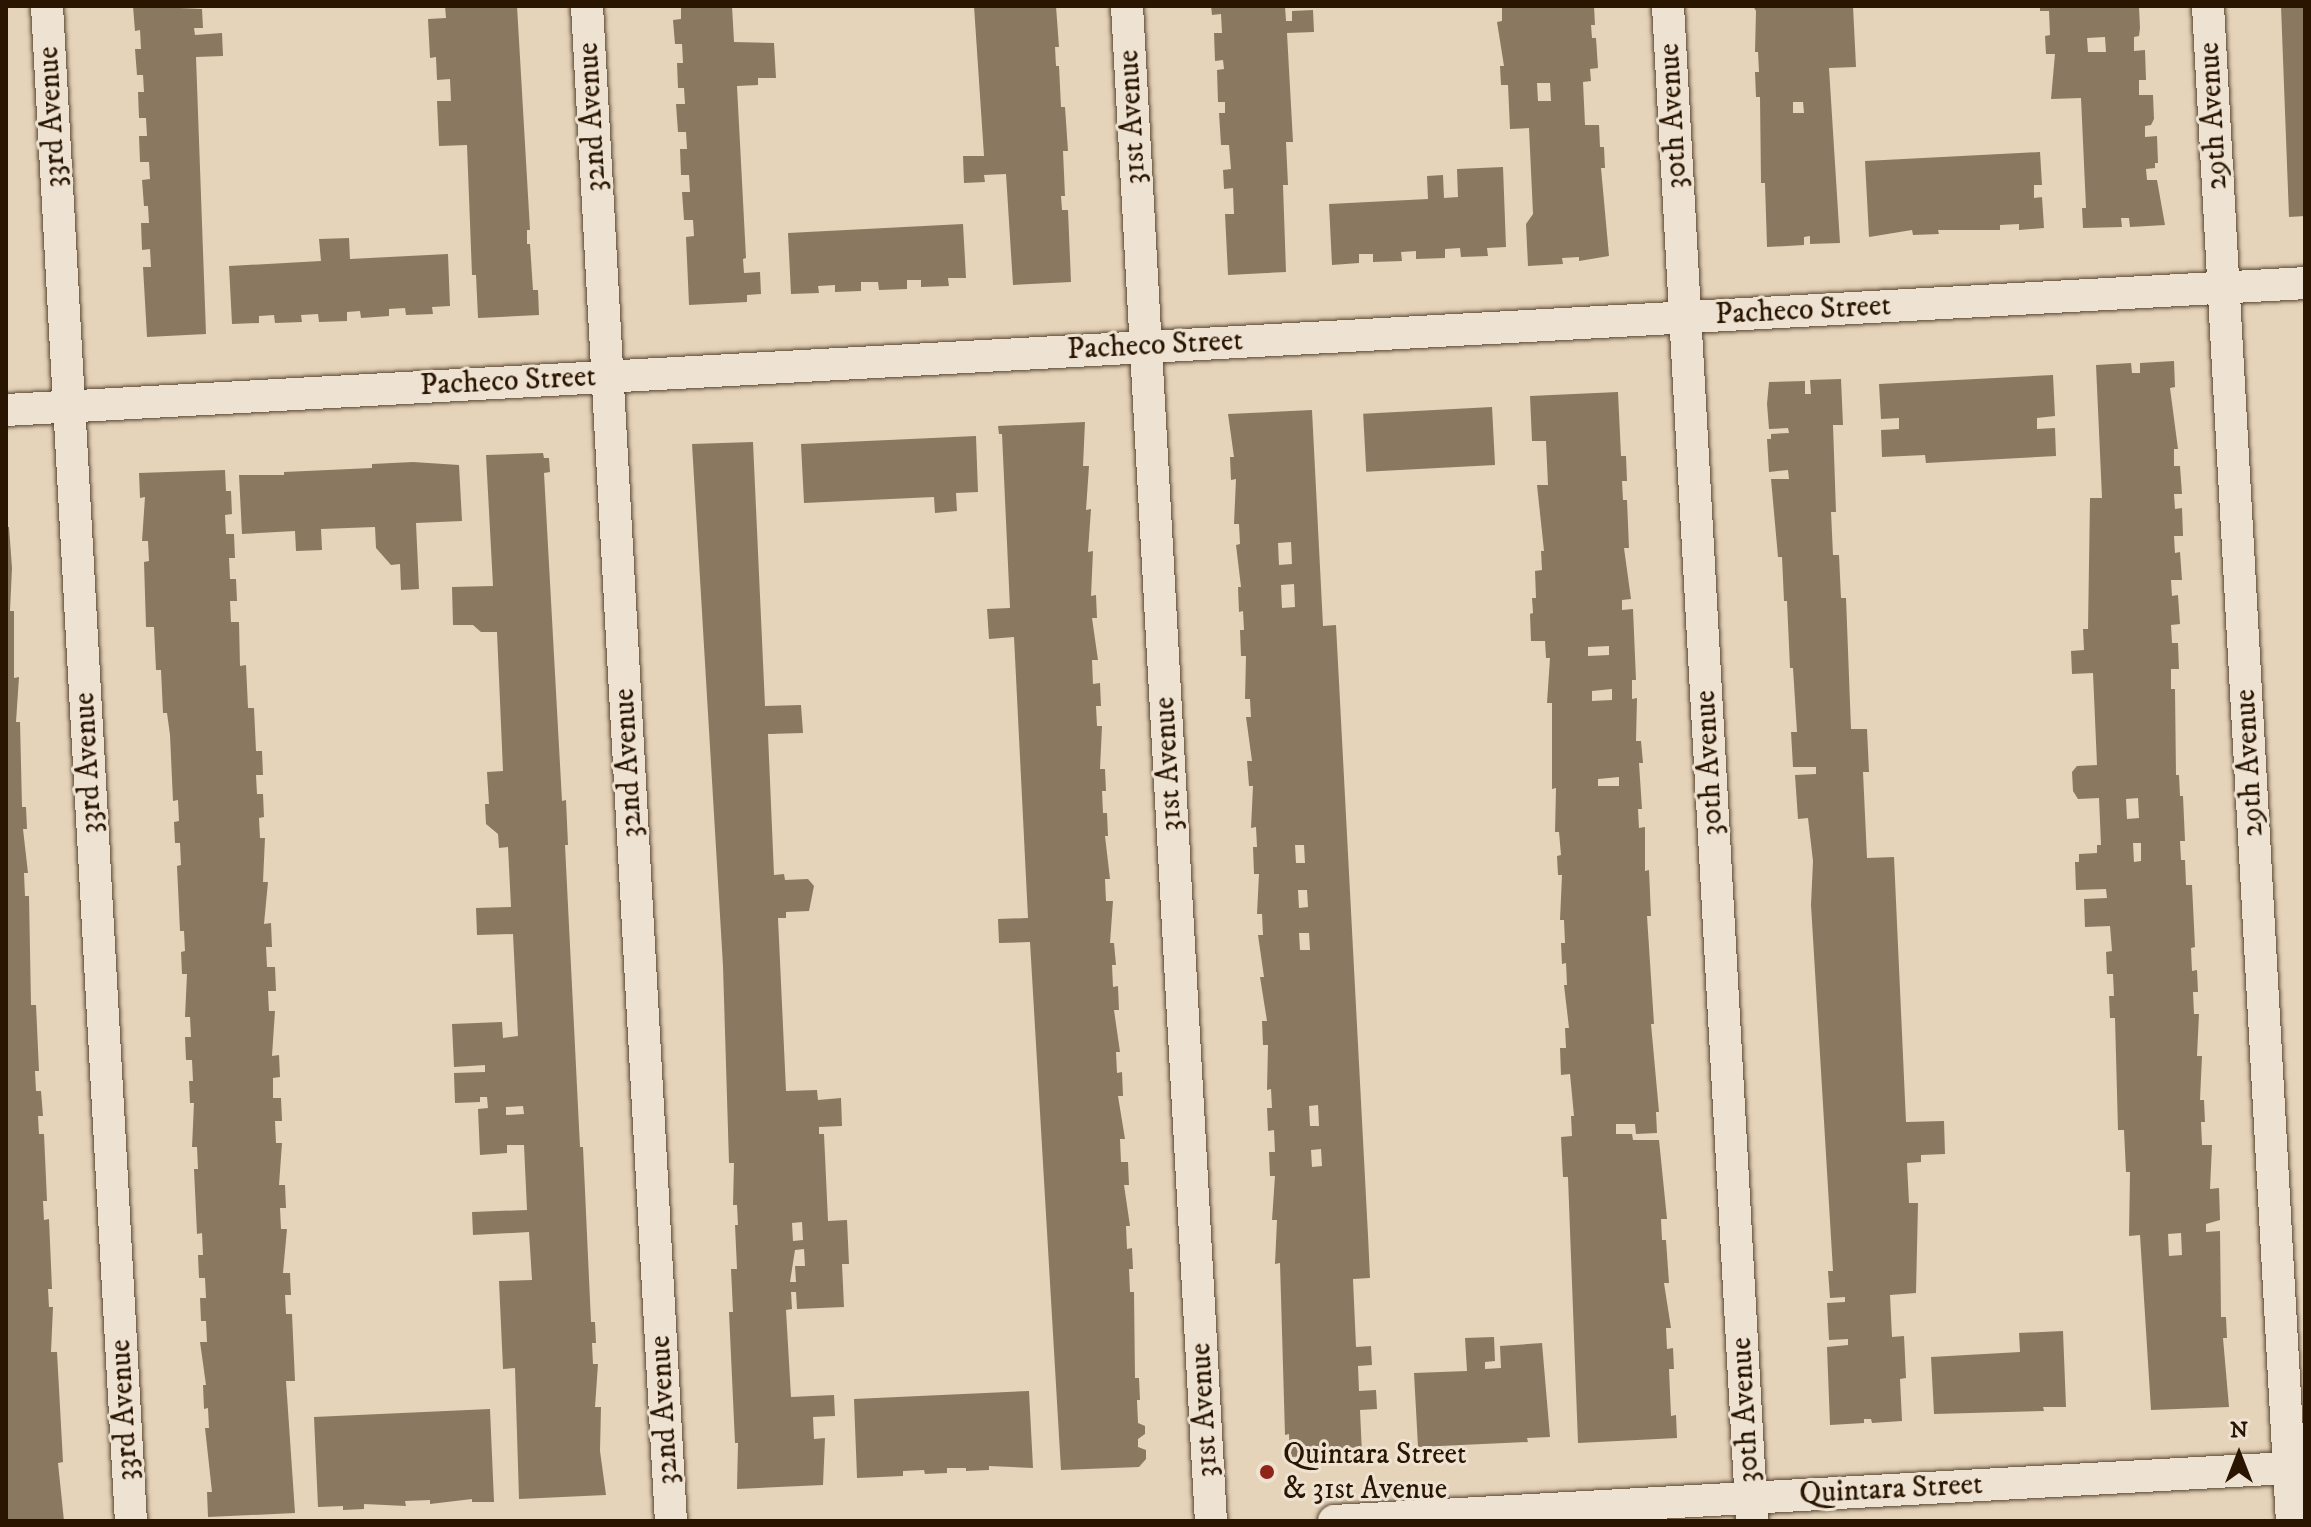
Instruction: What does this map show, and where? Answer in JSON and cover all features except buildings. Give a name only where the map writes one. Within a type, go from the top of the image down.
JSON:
[{"type":"street","name":"33rd Avenue","points":[[47,6],[131,1521]]},
{"type":"street","name":"32nd Avenue","points":[[587,6],[671,1521]]},
{"type":"street","name":"31st Avenue","points":[[1127,6],[1211,1521]]},
{"type":"street","name":"30th Avenue","points":[[1668,6],[1751,1510]]},
{"type":"street","name":"29th Avenue","points":[[2208,6],[2297,1468],[2292,1521]]},
{"type":"street","name":"Pacheco Street","points":[[6,410],[2305,283]]},
{"type":"street","name":"Quintara Street","points":[[1334,1521],[1751,1510],[2297,1468]]},
{"type":"place","name":"Quintara Street & 31st Avenue","points":[[1267,1472]]}]
